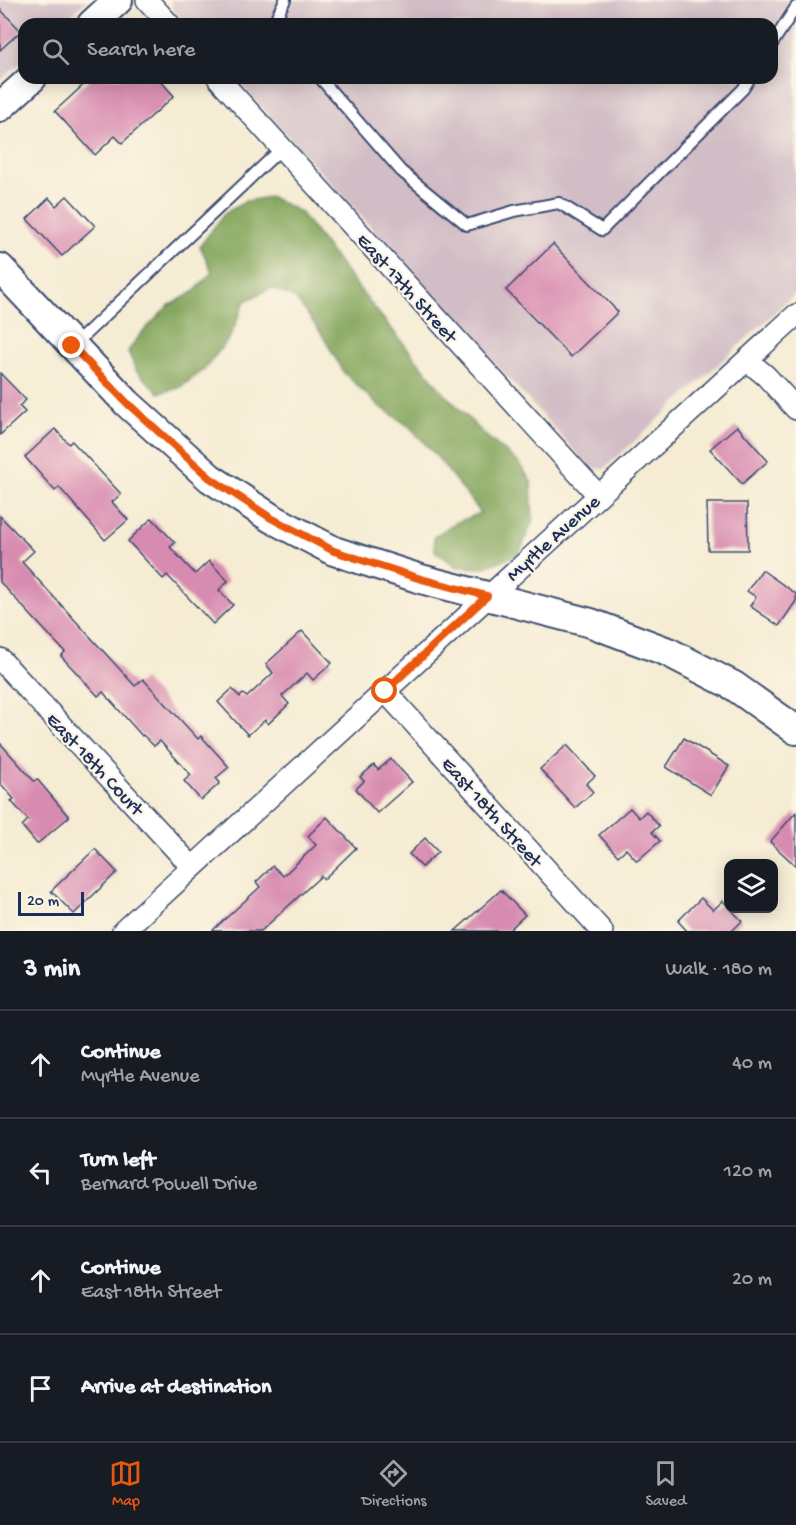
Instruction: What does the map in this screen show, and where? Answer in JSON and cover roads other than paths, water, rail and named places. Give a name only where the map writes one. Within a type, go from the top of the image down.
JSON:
[{"type":"street","points":[[98,18],[118,0]]},
{"type":"street","points":[[147,0],[164,18]]},
{"type":"street","points":[[0,108],[26,84]]},
{"type":"street","name":"East 17th Street","points":[[223,84],[598,495]]},
{"type":"street","points":[[0,268],[127,403],[210,478],[271,518],[334,551],[421,579],[591,623],[668,652],[734,686],[796,730]]},
{"type":"street","name":"Myrtle Avenue","points":[[123,931],[796,315]]},
{"type":"street","points":[[748,361],[766,376],[796,410]]},
{"type":"street","name":"East 18th Court","points":[[0,659],[192,867]]},
{"type":"street","name":"East 18th Street","points":[[385,691],[599,930]]},
{"type":"lane","points":[[276,18],[285,0]]},
{"type":"lane","points":[[778,35],[796,7]]},
{"type":"lane","points":[[325,84],[401,171],[467,225],[513,211],[559,203],[602,230],[746,84]]},
{"type":"lane","points":[[72,346],[282,148]]}]
